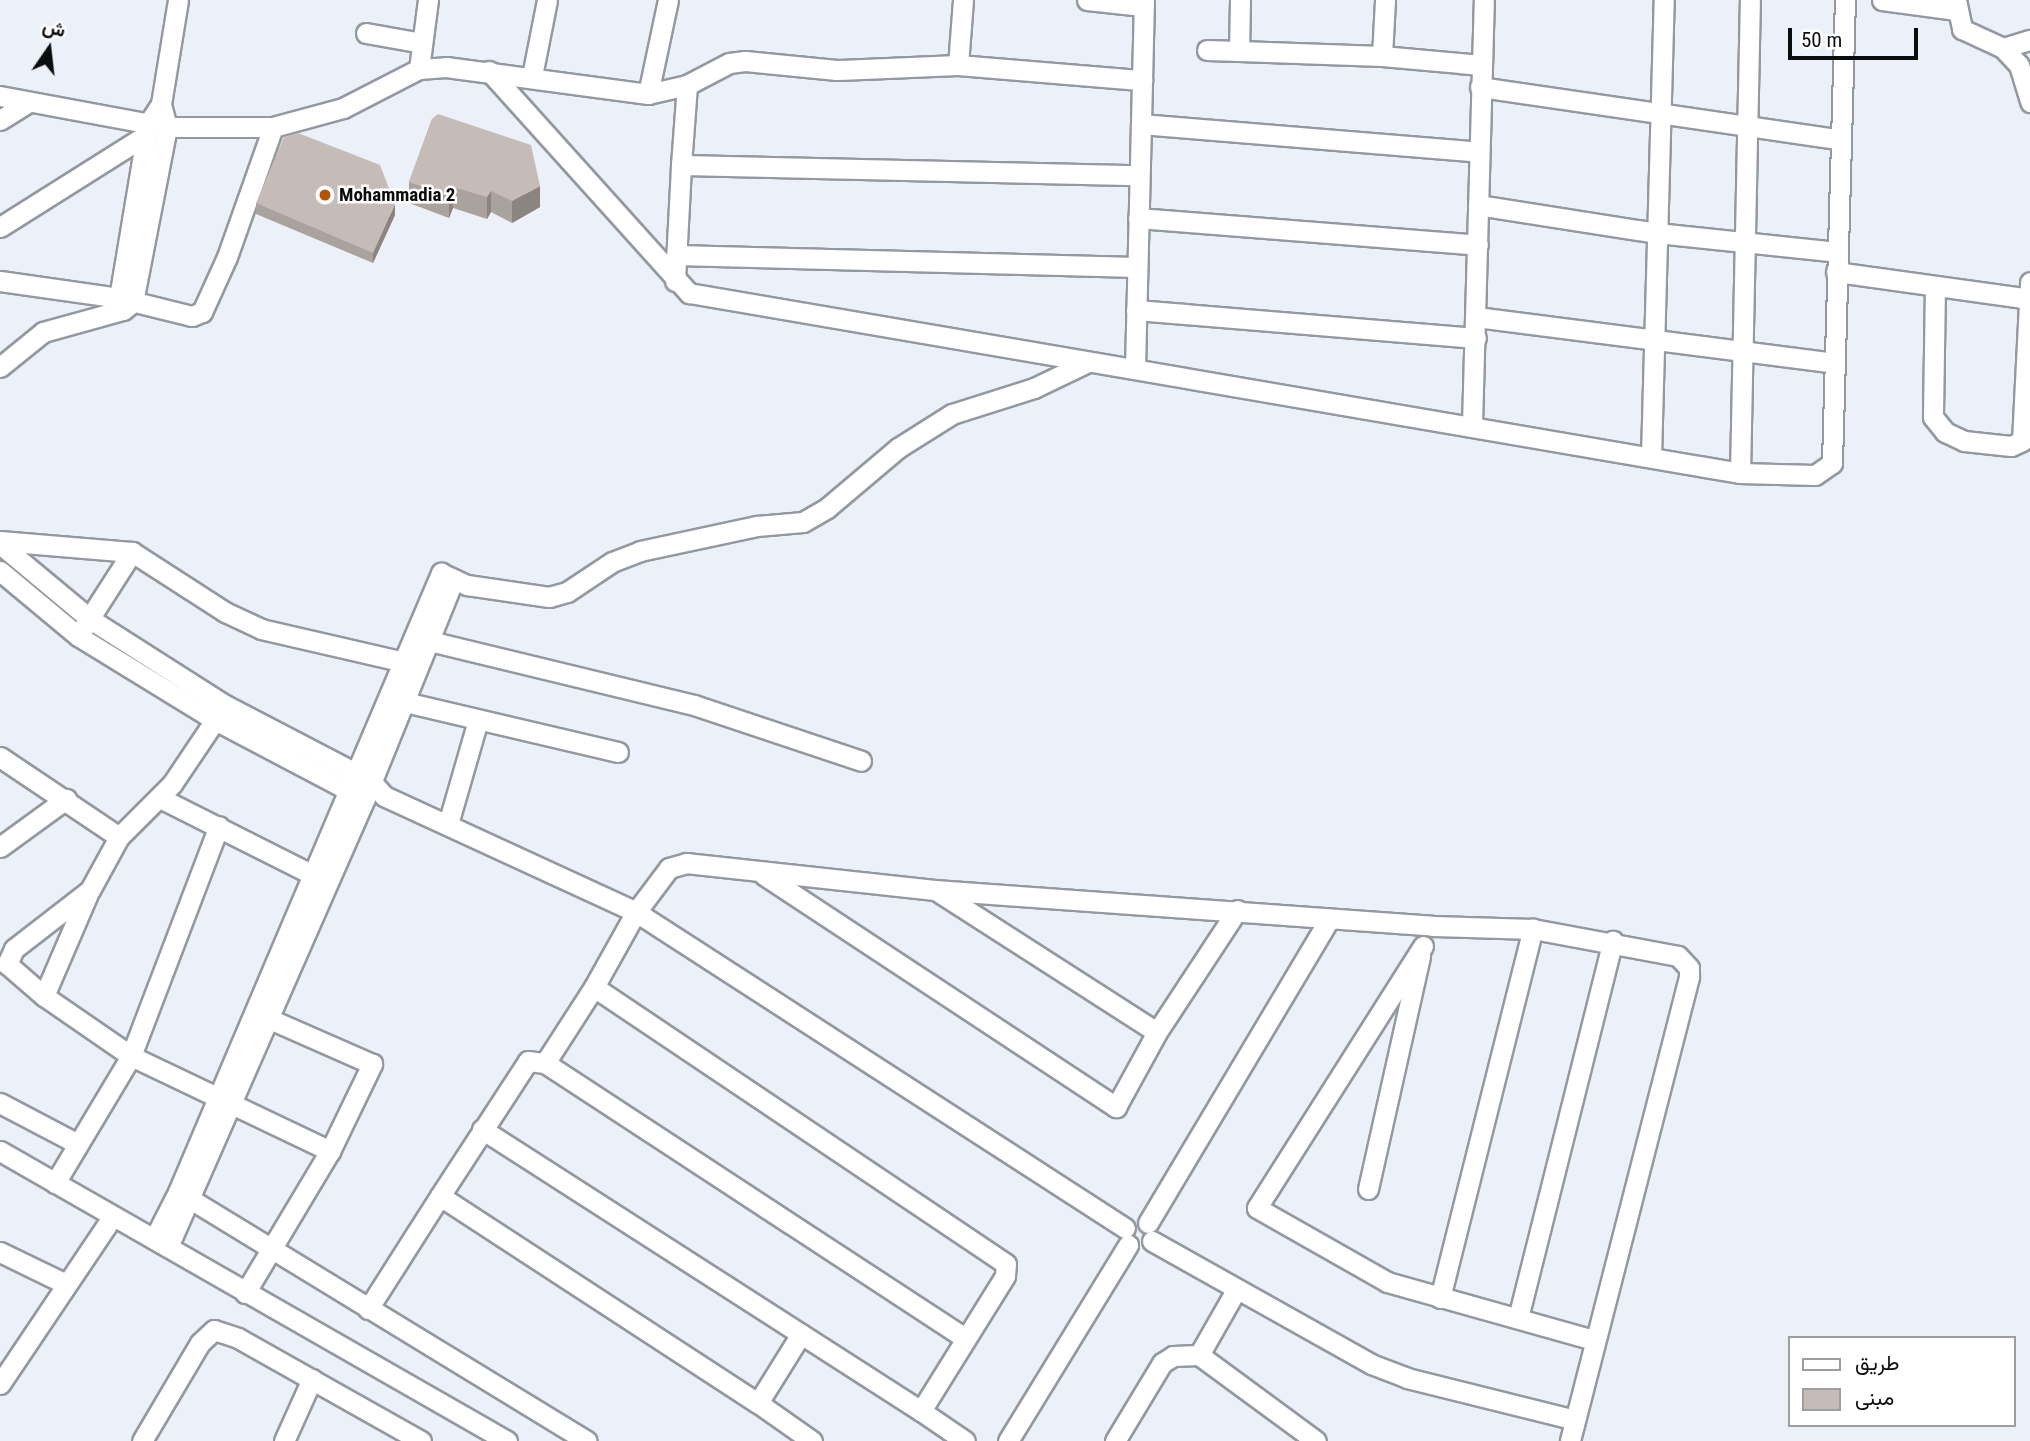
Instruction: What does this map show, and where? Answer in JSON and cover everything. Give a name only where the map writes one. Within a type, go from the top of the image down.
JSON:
[{"type":"street","points":[[125,303],[178,0]]},
{"type":"street","points":[[419,69],[428,0]]},
{"type":"street","points":[[532,76],[547,0]]},
{"type":"street","points":[[648,94],[668,0]]},
{"type":"street","points":[[958,65],[963,0]]},
{"type":"street","points":[[1087,0],[1144,3],[1135,368]]},
{"type":"street","points":[[1239,51],[1240,0]]},
{"type":"street","points":[[1382,56],[1385,0]]},
{"type":"street","points":[[1472,425],[1484,0]]},
{"type":"street","points":[[1651,456],[1664,0]]},
{"type":"street","points":[[1740,473],[1751,0]]},
{"type":"street","points":[[489,71],[649,245],[675,281],[689,293],[1740,473],[1815,475],[1828,469],[1832,463],[1838,139],[1845,0]]},
{"type":"street","points":[[1882,0],[1956,5],[1962,29],[2003,48],[2019,65],[2030,102]]},
{"type":"street","points":[[366,33],[422,43]]},
{"type":"street","points":[[2003,48],[2030,40]]},
{"type":"street","points":[[1207,50],[1382,56],[1481,65]]},
{"type":"street","points":[[0,96],[154,129],[273,127],[343,108],[419,69],[489,71],[648,94],[687,85],[737,62],[836,70],[958,65],[1142,80]]},
{"type":"street","points":[[675,281],[687,85]]},
{"type":"street","points":[[1480,87],[1838,139]]},
{"type":"street","points":[[0,120],[29,102]]},
{"type":"street","points":[[1140,124],[1479,152]]},
{"type":"street","points":[[0,281],[192,316],[202,312],[228,257],[273,127]]},
{"type":"street","points":[[0,227],[154,129]]},
{"type":"street","points":[[681,165],[1139,175]]},
{"type":"street","points":[[1478,205],[1657,233],[1838,252]]},
{"type":"street","points":[[1138,218],[1478,245]]},
{"type":"street","points":[[676,255],[1137,267]]},
{"type":"street","points":[[1836,272],[2030,299]]},
{"type":"street","points":[[1935,286],[1930,408],[1945,432],[1975,443],[2011,446],[2022,441],[2030,282]]},
{"type":"street","points":[[0,367],[43,332],[125,303]]},
{"type":"street","points":[[1136,310],[1476,338]]},
{"type":"street","points":[[1476,317],[1833,363]]},
{"type":"street","points":[[161,1243],[185,1196],[259,1014],[365,788],[395,700],[447,576],[549,597],[567,592],[612,562],[640,551],[757,526],[803,522],[827,508],[898,448],[952,414],[1034,388],[1088,362]]},
{"type":"street","points":[[0,543],[132,552],[225,612],[261,629],[404,662]]},
{"type":"street","points":[[0,543],[90,619],[225,705],[365,788]]},
{"type":"street","points":[[78,636],[132,552]]},
{"type":"street","points":[[0,571],[78,636],[215,720],[636,912],[1141,1249],[1329,919]]},
{"type":"street","points":[[395,700],[404,662],[421,640]]},
{"type":"street","points":[[421,640],[694,705],[860,761]]},
{"type":"street","points":[[395,700],[618,752]]},
{"type":"street","points":[[44,996],[90,890],[119,837],[160,798],[215,720]]},
{"type":"street","points":[[448,824],[478,720]]},
{"type":"street","points":[[0,757],[119,837]]},
{"type":"street","points":[[160,798],[321,879]]},
{"type":"street","points":[[0,847],[66,799]]},
{"type":"street","points":[[55,1182],[131,1056],[219,826]]},
{"type":"street","points":[[545,1063],[594,987],[636,912],[669,867],[685,863],[935,890],[1432,926],[1533,929],[1613,941],[1678,956],[1689,968],[1689,977],[1593,1340],[1570,1441]]},
{"type":"street","points":[[762,873],[1116,1107],[1157,1032],[1237,910]]},
{"type":"street","points":[[90,890],[7,958],[9,969],[131,1056],[330,1151]]},
{"type":"street","points":[[935,890],[1157,1032]]},
{"type":"street","points":[[1432,926],[1423,946],[1257,1208],[1387,1282],[1593,1340]]},
{"type":"street","points":[[1440,1298],[1533,929]]},
{"type":"street","points":[[1518,1318],[1613,941]]},
{"type":"street","points":[[1368,1189],[1423,946]]},
{"type":"street","points":[[594,987],[998,1254],[1006,1264],[1004,1276],[920,1411]]},
{"type":"street","points":[[245,1293],[330,1151],[372,1064],[259,1014]]},
{"type":"street","points":[[368,1309],[528,1061],[545,1063],[965,1338]]},
{"type":"street","points":[[0,1103],[78,1144]]},
{"type":"street","points":[[482,1129],[965,1441]]},
{"type":"street","points":[[0,1152],[507,1441]]},
{"type":"street","points":[[185,1196],[587,1441]]},
{"type":"street","points":[[440,1196],[812,1441]]},
{"type":"street","points":[[0,1384],[113,1216]]},
{"type":"street","points":[[1008,1441],[1135,1220],[1235,1292],[1323,1340],[1407,1378],[1576,1420]]},
{"type":"street","points":[[0,1252],[66,1284]]},
{"type":"street","points":[[1199,1355],[1235,1292]]},
{"type":"street","points":[[142,1441],[200,1343],[214,1330],[312,1379],[421,1441]]},
{"type":"street","points":[[758,1404],[801,1334]]},
{"type":"street","points":[[1123,1438],[1162,1363],[1173,1356],[1199,1355],[1316,1441]]},
{"type":"street","points":[[284,1441],[312,1379]]},
{"type":"building","points":[[438,114],[531,145],[540,186],[512,201],[491,191],[487,197],[453,187],[449,196],[409,182],[432,119]]},
{"type":"building","name":"Mohammadia 2","points":[[298,133],[380,165],[395,204],[373,253],[256,203],[284,137]]},
{"type":"place","name":"Mohammadia 2","points":[[325,195]]}]
